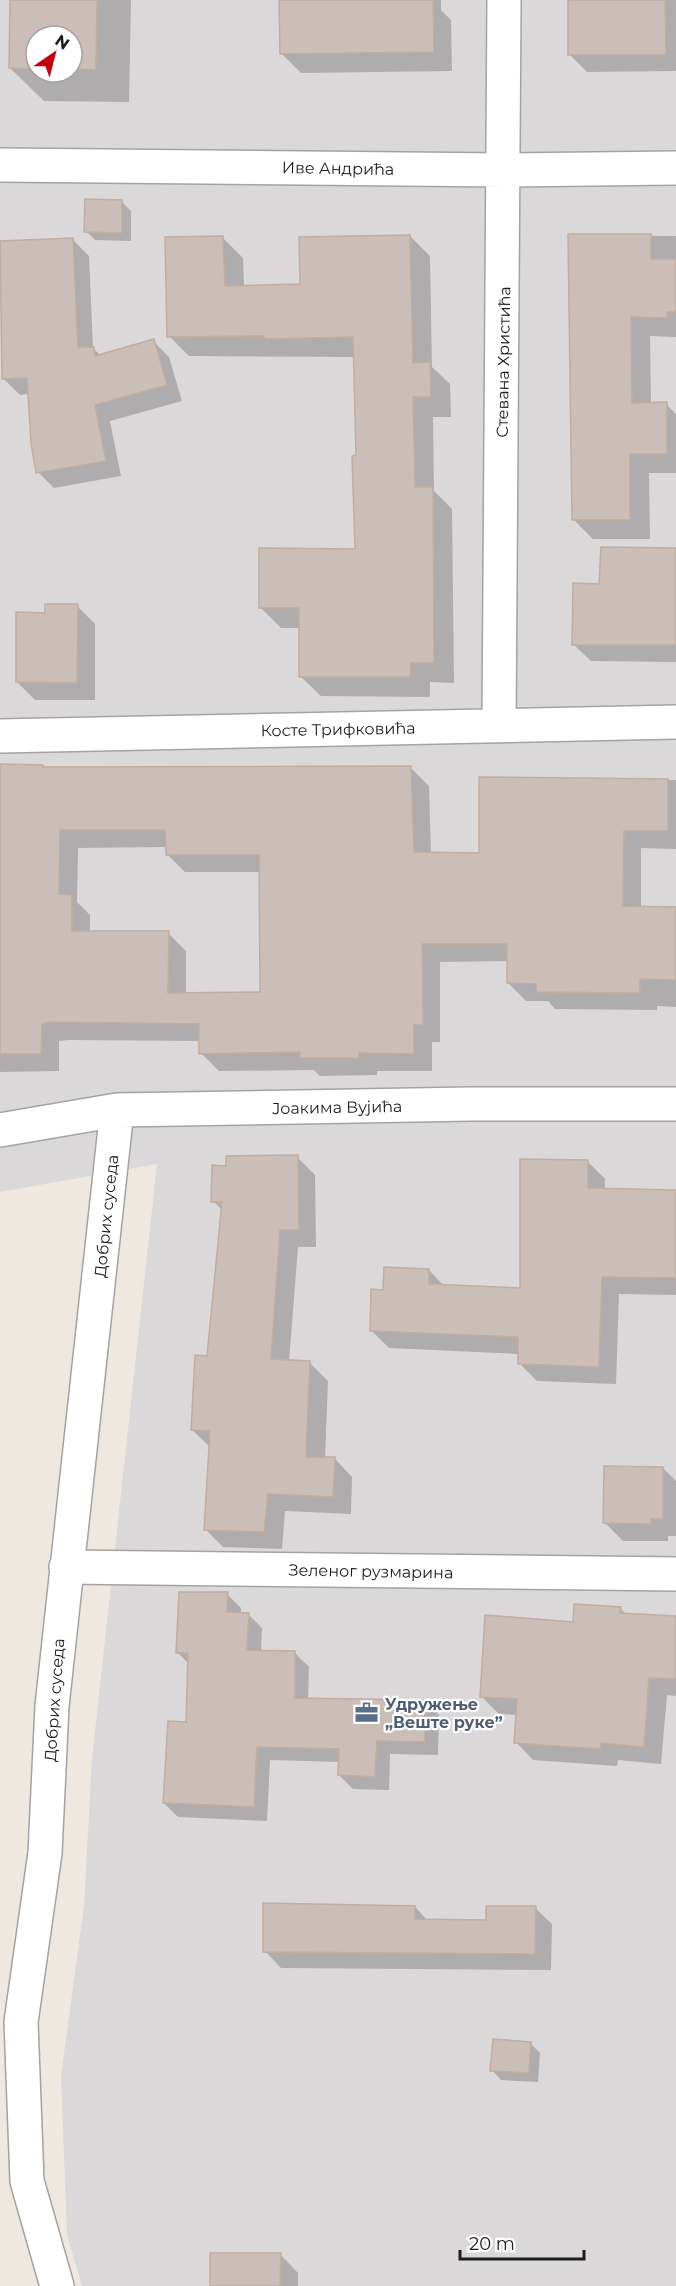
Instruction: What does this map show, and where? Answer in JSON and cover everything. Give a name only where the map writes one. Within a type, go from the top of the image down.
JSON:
[{"type":"street","name":"Стевана Христића","points":[[499,724],[504,0]]},
{"type":"street","name":"Иве Андрића","points":[[0,165],[504,170],[676,168]]},
{"type":"street","name":"Косте Трифковића","points":[[0,736],[676,722]]},
{"type":"street","name":"Јоакима Вујића","points":[[0,1130],[117,1110],[471,1104],[676,1104]]},
{"type":"street","name":"Добрих суседа","points":[[57,2286],[27,2181],[21,2022],[45,1852],[52,1706],[117,1110]]},
{"type":"street","name":"Зеленог рузмарина","points":[[66,1567],[676,1574]]},
{"type":"shaded area","points":[[0,0],[676,0],[676,2286],[82,2286],[67,2235],[61,2076],[84,1906],[92,1759],[157,1164],[0,1192]]},
{"type":"building","points":[[10,0],[97,0],[96,70],[84,70],[84,24],[24,24],[24,69],[9,68]]},
{"type":"building","points":[[279,0],[433,0],[434,52],[280,54]]},
{"type":"building","points":[[568,0],[665,0],[666,55],[568,55]]},
{"type":"building","points":[[85,199],[122,200],[122,233],[84,232]]},
{"type":"building","points":[[568,234],[651,234],[651,259],[676,259],[676,312],[667,312],[667,318],[631,317],[632,403],[667,402],[667,454],[630,454],[630,520],[572,520]]},
{"type":"building","points":[[410,235],[413,363],[430,362],[431,397],[413,397],[415,487],[433,487],[434,663],[411,663],[410,677],[299,677],[299,608],[259,608],[259,548],[355,549],[352,456],[356,455],[353,337],[264,339],[264,336],[167,337],[165,237],[223,236],[225,286],[300,284],[299,237]]},
{"type":"building","points":[[73,238],[78,347],[94,347],[95,356],[154,339],[167,385],[95,405],[106,461],[36,473],[31,443],[27,378],[2,379],[0,241]]},
{"type":"building","points":[[601,547],[676,548],[676,645],[572,645],[573,583],[599,584]]},
{"type":"building","points":[[45,604],[78,604],[77,683],[16,682],[16,612],[45,613]]},
{"type":"building","points":[[0,764],[43,765],[43,767],[411,766],[414,852],[479,853],[479,777],[668,779],[668,831],[624,831],[623,906],[676,907],[676,980],[640,979],[640,993],[536,992],[536,984],[507,983],[507,944],[422,944],[423,1025],[414,1025],[414,1054],[359,1053],[359,1058],[300,1058],[300,1052],[199,1054],[199,1024],[50,1022],[42,1024],[41,1054],[0,1054]],"holes":[[[60,830],[165,830],[166,855],[259,855],[260,992],[168,993],[169,931],[72,931],[72,895],[59,894]]]},
{"type":"building","points":[[298,1155],[299,1230],[280,1230],[271,1359],[310,1361],[306,1457],[335,1457],[333,1497],[268,1494],[264,1532],[204,1530],[210,1431],[191,1430],[195,1355],[207,1356],[222,1202],[211,1202],[212,1165],[226,1166],[226,1156]]},
{"type":"building","points":[[520,1159],[588,1160],[588,1188],[676,1190],[676,1278],[602,1277],[599,1367],[518,1364],[518,1337],[370,1331],[371,1289],[383,1290],[384,1267],[429,1269],[429,1284],[520,1288]]},
{"type":"building","points":[[604,1466],[663,1467],[663,1519],[651,1519],[651,1524],[603,1523]]},
{"type":"building","points":[[179,1592],[228,1592],[227,1612],[249,1613],[247,1650],[295,1651],[295,1698],[425,1700],[425,1742],[377,1741],[375,1777],[338,1775],[339,1749],[257,1747],[254,1807],[163,1803],[168,1721],[186,1722],[188,1653],[176,1653]]},
{"type":"building","points":[[574,1604],[621,1607],[620,1613],[676,1616],[676,1679],[649,1678],[644,1747],[601,1743],[600,1749],[514,1743],[517,1699],[480,1697],[485,1615],[573,1622]]},
{"type":"building","points":[[263,1903],[415,1906],[415,1919],[486,1920],[486,1906],[536,1906],[535,1954],[263,1952]]},
{"type":"building","points":[[493,2039],[531,2042],[529,2073],[490,2071]]},
{"type":"building","points":[[210,2253],[281,2253],[280,2286],[210,2286]]},
{"type":"place","name":"Удружење „Веште руке”","points":[[367,1713]]}]
